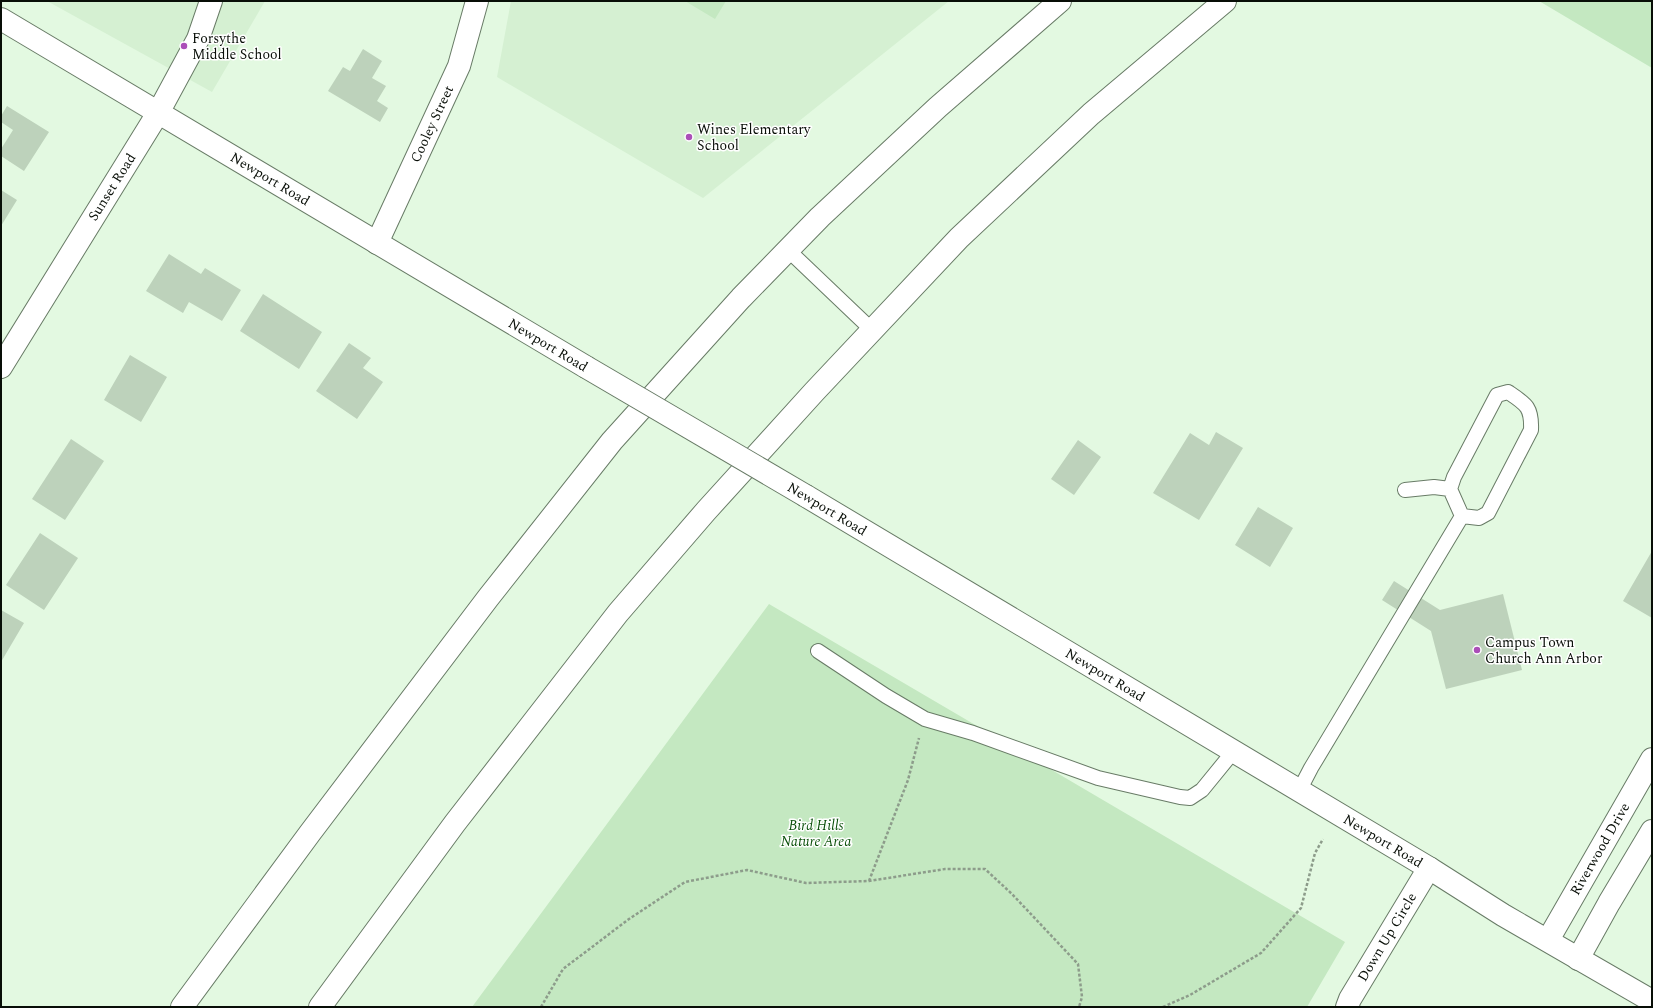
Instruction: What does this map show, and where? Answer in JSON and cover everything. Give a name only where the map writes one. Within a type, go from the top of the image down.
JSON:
[{"type":"main road","name":"Sunset Road","points":[[1,367],[158,113],[198,39],[211,1]]},
{"type":"main road","name":"Cooley Street","points":[[377,243],[459,66],[477,1]]},
{"type":"main road","points":[[182,1007],[305,840],[488,598],[612,441],[741,298],[820,217],[932,112],[1060,1]]},
{"type":"main road","points":[[320,1007],[455,824],[618,613],[706,511],[872,330],[959,238],[1091,114],[1225,1]]},
{"type":"main road","name":"Newport Road","points":[[1,19],[806,496],[1429,868],[1504,915],[1652,1001]]},
{"type":"main road","name":"Riverwood Drive","points":[[1548,940],[1652,759]]},
{"type":"main road","points":[[1578,958],[1609,902],[1652,831]]},
{"type":"main road","name":"Down Up Circle","points":[[1347,1007],[1350,999],[1429,868]]},
{"type":"lane","points":[[788,250],[872,330]]},
{"type":"lane","points":[[1508,392],[1524,403],[1532,415],[1531,430],[1488,513],[1479,518],[1462,516],[1450,489],[1454,477],[1497,395],[1508,392]]},
{"type":"lane","points":[[1405,490],[1434,487],[1450,489]]},
{"type":"lane","points":[[1299,791],[1310,768],[1462,516]]},
{"type":"lane","points":[[818,651],[924,719],[973,733],[1098,778],[1190,798],[1202,790],[1234,752]]},
{"type":"path","points":[[869,880],[908,780],[924,719]]},
{"type":"path","points":[[1163,1007],[1190,995],[1261,953],[1301,908],[1315,853],[1323,839]]},
{"type":"path","points":[[541,1007],[563,969],[629,919],[685,882],[747,870],[806,884],[869,880],[945,869],[985,869],[1012,894],[1078,964],[1082,997],[1079,1007]]},
{"type":"shaded area","name":"Forsythe Middle School","points":[[47,1],[265,1],[212,92]]},
{"type":"shaded area","name":"Wines Elementary School","points":[[511,1],[949,1],[703,198],[497,77]]},
{"type":"green space","points":[[685,1],[726,1],[715,19]]},
{"type":"green space","points":[[1539,1],[1652,1],[1652,68]]},
{"type":"green space","name":"Bird Hills Nature Area","points":[[769,604],[1345,942],[1307,1007],[472,1007]]},
{"type":"building","points":[[363,49],[382,61],[372,78],[386,86],[377,101],[388,108],[380,122],[328,91],[343,67],[350,71]]},
{"type":"building","points":[[7,106],[49,132],[24,171],[1,156],[1,149],[13,130],[1,122],[1,116]]},
{"type":"building","points":[[1,190],[17,200],[1,226]]},
{"type":"building","points":[[169,254],[201,274],[205,268],[241,290],[222,321],[189,302],[183,313],[146,291]]},
{"type":"building","points":[[263,294],[322,332],[299,369],[240,331]]},
{"type":"building","points":[[349,343],[371,358],[363,368],[383,382],[357,419],[316,391]]},
{"type":"building","points":[[130,355],[167,377],[141,422],[104,400]]},
{"type":"building","points":[[1216,432],[1243,448],[1199,520],[1153,493],[1190,433],[1209,445]]},
{"type":"building","points":[[71,439],[104,461],[65,520],[32,499]]},
{"type":"building","points":[[1078,440],[1101,457],[1074,495],[1051,479]]},
{"type":"building","points":[[1258,507],[1293,528],[1270,567],[1235,545]]},
{"type":"building","points":[[40,533],[78,558],[44,610],[6,585]]},
{"type":"building","points":[[1652,551],[1652,618],[1623,601]]},
{"type":"building","name":"Campus Town Church Ann Arbor","points":[[1394,581],[1440,610],[1503,594],[1522,670],[1446,689],[1431,631],[1382,600]]},
{"type":"building","points":[[1,610],[24,623],[1,662]]},
{"type":"place","name":"Forsythe Middle School","points":[[184,46]]},
{"type":"place","name":"Wines Elementary School","points":[[689,137]]},
{"type":"place","name":"Campus Town Church Ann Arbor","points":[[1477,650]]}]
